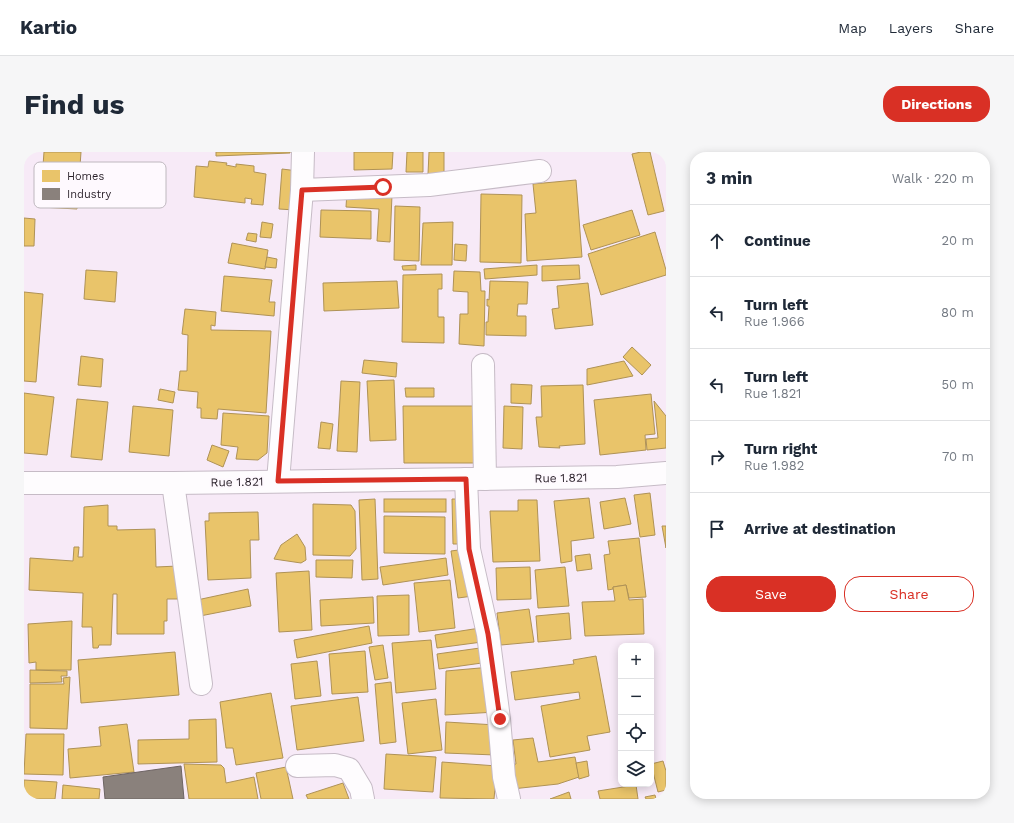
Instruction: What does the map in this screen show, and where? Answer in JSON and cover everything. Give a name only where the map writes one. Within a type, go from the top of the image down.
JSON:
[{"type":"street","points":[[278,481],[302,190],[303,152]]},
{"type":"street","points":[[302,190],[429,184],[540,171]]},
{"type":"street","points":[[483,365],[476,479],[469,549],[488,634],[500,719],[504,778],[509,799]]},
{"type":"street","name":"Rue 1.821","points":[[24,483],[173,483],[617,477],[666,473]]},
{"type":"street","points":[[173,483],[201,684]]},
{"type":"street","points":[[297,766],[335,765],[349,769],[361,789],[363,799]]},
{"type":"building: Homes","points":[[44,152],[81,152],[80,162],[43,162]]},
{"type":"building: Homes","points":[[216,152],[290,152],[290,153],[216,156]]},
{"type":"building: Homes","points":[[354,152],[393,152],[392,169],[354,170]]},
{"type":"building: Homes","points":[[407,152],[423,152],[423,172],[406,172]]},
{"type":"building: Homes","points":[[429,152],[444,152],[444,174],[428,174]]},
{"type":"building: Homes","points":[[650,152],[664,211],[648,215],[632,154]]},
{"type":"building: Homes","points":[[209,161],[227,163],[226,165],[236,167],[236,164],[254,166],[254,172],[266,174],[263,205],[251,204],[252,199],[245,198],[245,203],[194,197],[196,166],[208,167]]},
{"type":"building: Homes","points":[[282,169],[298,171],[295,210],[279,209]]},
{"type":"building: Homes","points":[[576,180],[582,257],[527,261],[525,214],[536,213],[533,184]]},
{"type":"building: Homes","points":[[347,192],[392,195],[390,242],[377,241],[379,209],[346,207]]},
{"type":"building: Homes","points":[[481,194],[522,195],[521,263],[480,262]]},
{"type":"building: Homes","points":[[395,206],[420,207],[419,261],[394,260]]},
{"type":"building: Homes","points":[[321,210],[371,211],[371,239],[320,237]]},
{"type":"building: Homes","points":[[632,210],[640,235],[591,250],[583,225]]},
{"type":"building: Homes","points":[[24,218],[35,219],[34,246],[24,246]]},
{"type":"building: Homes","points":[[262,222],[273,224],[271,238],[260,237]]},
{"type":"building: Homes","points":[[453,222],[452,265],[421,265],[423,223]]},
{"type":"building: Homes","points":[[655,232],[666,270],[666,275],[601,295],[588,254]]},
{"type":"building: Homes","points":[[248,233],[257,234],[256,242],[246,240]]},
{"type":"building: Homes","points":[[232,243],[268,250],[265,269],[228,263]]},
{"type":"building: Homes","points":[[455,244],[467,245],[466,261],[454,260]]},
{"type":"building: Homes","points":[[267,257],[277,259],[276,268],[265,267]]},
{"type":"building: Homes","points":[[416,265],[416,270],[403,270],[402,266]]},
{"type":"building: Homes","points":[[537,265],[537,275],[485,279],[484,269]]},
{"type":"building: Homes","points":[[579,265],[580,279],[542,281],[542,266]]},
{"type":"building: Homes","points":[[86,270],[117,272],[115,302],[84,299]]},
{"type":"building: Homes","points":[[454,271],[480,272],[481,291],[485,291],[484,346],[459,344],[460,314],[468,314],[468,292],[453,291]]},
{"type":"building: Homes","points":[[442,274],[442,289],[438,289],[438,317],[444,317],[444,343],[402,342],[403,275]]},
{"type":"building: Homes","points":[[224,276],[272,280],[269,302],[275,302],[274,316],[221,311]]},
{"type":"building: Homes","points":[[397,281],[399,308],[324,311],[323,283]]},
{"type":"building: Homes","points":[[490,281],[528,282],[527,304],[518,304],[517,316],[526,316],[526,336],[486,335],[486,322],[488,322],[489,306],[487,306],[487,299],[489,300]]},
{"type":"building: Homes","points":[[588,283],[593,325],[555,329],[552,309],[559,308],[557,286]]},
{"type":"building: Homes","points":[[24,292],[43,294],[36,382],[24,381]]},
{"type":"building: Homes","points":[[185,309],[216,312],[215,326],[211,325],[211,330],[271,331],[266,413],[218,409],[217,419],[201,418],[201,408],[197,408],[198,392],[178,390],[180,371],[187,371],[188,335],[182,334]]},
{"type":"building: Homes","points":[[632,347],[651,365],[642,375],[623,357]]},
{"type":"building: Homes","points":[[81,356],[103,359],[101,387],[78,385]]},
{"type":"building: Homes","points":[[364,360],[397,363],[396,377],[362,373]]},
{"type":"building: Homes","points":[[624,361],[633,376],[587,385],[587,369]]},
{"type":"building: Homes","points":[[394,380],[396,440],[370,441],[367,381]]},
{"type":"building: Homes","points":[[341,381],[360,382],[357,452],[337,451]]},
{"type":"building: Homes","points":[[511,384],[532,385],[531,404],[511,403]]},
{"type":"building: Homes","points":[[583,385],[585,444],[559,446],[560,448],[539,447],[536,417],[542,417],[541,386]]},
{"type":"building: Homes","points":[[405,388],[434,388],[434,397],[406,397]]},
{"type":"building: Homes","points":[[160,389],[175,392],[173,403],[158,400]]},
{"type":"building: Homes","points":[[24,393],[54,397],[47,455],[24,453]]},
{"type":"building: Homes","points":[[651,394],[655,434],[645,435],[646,450],[600,455],[594,400]]},
{"type":"building: Homes","points":[[77,399],[108,402],[102,460],[71,457]]},
{"type":"building: Homes","points":[[654,401],[666,416],[666,448],[647,450],[646,439],[658,438]]},
{"type":"building: Homes","points":[[133,406],[173,410],[169,456],[129,452]]},
{"type":"building: Homes","points":[[403,406],[480,406],[481,463],[404,463]]},
{"type":"building: Homes","points":[[504,406],[523,407],[522,449],[503,448]]},
{"type":"building: Homes","points":[[223,413],[269,416],[267,453],[258,460],[236,459],[238,447],[221,445]]},
{"type":"building: Homes","points":[[321,422],[333,424],[330,449],[318,448]]},
{"type":"building: Homes","points":[[212,445],[229,451],[223,467],[207,460]]},
{"type":"building: Homes","points":[[650,493],[655,535],[640,537],[634,495]]},
{"type":"building: Homes","points":[[589,498],[594,538],[571,541],[572,561],[561,563],[554,501]]},
{"type":"building: Homes","points":[[625,498],[631,524],[604,529],[600,502]]},
{"type":"building: Homes","points":[[375,499],[378,579],[362,580],[359,500]]},
{"type":"building: Homes","points":[[384,499],[446,499],[446,512],[384,512]]},
{"type":"building: Homes","points":[[452,499],[460,499],[461,544],[453,544]]},
{"type":"building: Homes","points":[[518,500],[537,500],[540,561],[493,562],[490,511],[518,511]]},
{"type":"building: Homes","points":[[313,504],[351,505],[355,511],[356,549],[350,556],[313,555]]},
{"type":"building: Homes","points":[[108,505],[108,526],[117,526],[117,530],[155,529],[156,567],[178,566],[178,599],[167,599],[167,621],[164,621],[164,634],[117,634],[117,594],[113,594],[111,645],[99,645],[98,648],[93,648],[92,627],[82,627],[83,593],[29,590],[30,558],[73,561],[74,547],[79,547],[78,557],[83,557],[84,507]]},
{"type":"building: Homes","points":[[258,512],[259,540],[250,540],[251,578],[208,580],[205,521],[209,521],[209,513]]},
{"type":"building: Homes","points":[[384,516],[445,517],[445,554],[384,553]]},
{"type":"building: Homes","points":[[662,526],[666,526],[666,548]]},
{"type":"building: Homes","points":[[297,534],[305,547],[306,560],[301,563],[274,559],[281,545]]},
{"type":"building: Homes","points":[[639,538],[646,597],[629,598],[626,585],[613,587],[613,589],[608,590],[604,555],[610,554],[608,541]]},
{"type":"building: Homes","points":[[466,549],[473,596],[458,598],[451,551]]},
{"type":"building: Homes","points":[[590,554],[592,569],[577,571],[575,556]]},
{"type":"building: Homes","points":[[446,558],[448,575],[383,585],[380,567]]},
{"type":"building: Homes","points":[[316,560],[353,560],[352,578],[316,577]]},
{"type":"building: Homes","points":[[530,567],[531,599],[497,600],[496,568]]},
{"type":"building: Homes","points":[[565,567],[569,606],[538,608],[535,570]]},
{"type":"building: Homes","points":[[309,571],[312,630],[279,632],[276,573]]},
{"type":"building: Homes","points":[[450,580],[455,628],[419,632],[414,583]]},
{"type":"building: Homes","points":[[626,585],[629,600],[643,599],[644,634],[585,636],[582,602],[615,601],[613,587]]},
{"type":"building: Homes","points":[[248,589],[251,606],[200,616],[197,600]]},
{"type":"building: Homes","points":[[409,595],[409,635],[378,636],[377,596]]},
{"type":"building: Homes","points":[[373,597],[374,623],[321,626],[320,600]]},
{"type":"building: Homes","points":[[529,609],[534,642],[501,645],[497,613]]},
{"type":"building: Homes","points":[[569,613],[571,639],[538,642],[536,616]]},
{"type":"building: Homes","points":[[72,621],[71,670],[36,670],[36,662],[29,663],[28,624]]},
{"type":"building: Homes","points":[[369,626],[372,643],[297,658],[294,640]]},
{"type":"building: Homes","points":[[480,628],[482,642],[437,648],[435,635]]},
{"type":"building: Homes","points":[[431,640],[436,689],[396,693],[392,643]]},
{"type":"building: Homes","points":[[383,645],[388,678],[375,680],[369,647]]},
{"type":"building: Homes","points":[[487,647],[489,662],[439,669],[437,654]]},
{"type":"building: Homes","points":[[365,651],[368,692],[332,694],[329,654]]},
{"type":"building: Homes","points":[[175,652],[179,695],[81,703],[78,660]]},
{"type":"building: Homes","points":[[596,656],[610,732],[587,736],[590,750],[550,757],[541,706],[580,699],[579,692],[515,700],[511,672],[574,664],[573,660]]},
{"type":"building: Homes","points":[[317,661],[321,696],[295,699],[291,664]]},
{"type":"building: Homes","points":[[491,667],[496,712],[445,715],[446,671]]},
{"type":"building: Homes","points":[[30,670],[67,671],[67,676],[61,676],[62,682],[30,683]]},
{"type":"building: Homes","points":[[70,677],[67,729],[30,728],[30,684],[64,684],[63,678]]},
{"type":"building: Homes","points":[[391,682],[396,742],[380,744],[375,684]]},
{"type":"building: Homes","points":[[271,693],[283,758],[236,765],[233,748],[226,748],[220,702]]},
{"type":"building: Homes","points":[[358,697],[364,741],[297,750],[291,706]]},
{"type":"building: Homes","points":[[436,699],[442,750],[408,754],[402,703]]},
{"type":"building: Homes","points":[[216,719],[217,762],[138,764],[138,740],[189,739],[189,720]]},
{"type":"building: Homes","points":[[446,722],[496,725],[495,755],[445,753]]},
{"type":"building: Homes","points":[[127,724],[134,772],[70,778],[68,749],[101,746],[99,727]]},
{"type":"building: Homes","points":[[26,734],[64,734],[63,775],[24,774]]},
{"type":"building: Homes","points":[[533,738],[538,762],[575,757],[579,777],[558,784],[512,789],[509,765],[516,764],[513,740]]},
{"type":"building: Homes","points":[[386,754],[436,757],[433,792],[384,789]]},
{"type":"building: Homes","points":[[587,761],[589,776],[579,779],[576,763]]},
{"type":"building: Homes","points":[[663,761],[666,771],[666,790],[658,792],[654,776],[654,763]]},
{"type":"building: Homes","points":[[442,762],[497,766],[494,799],[440,798]]},
{"type":"building: Homes","points":[[184,764],[221,765],[224,768],[226,783],[254,777],[258,799],[189,799]]},
{"type":"building: Homes","points":[[286,767],[293,799],[261,799],[256,773]]},
{"type":"building: Homes","points":[[24,780],[57,782],[55,799],[24,799]]},
{"type":"building: Homes","points":[[343,783],[349,799],[308,799],[306,795]]},
{"type":"building: Homes","points":[[63,785],[100,789],[99,799],[62,799]]},
{"type":"building: Homes","points":[[623,787],[636,787],[638,799],[600,799],[598,791]]},
{"type":"building: Homes","points":[[569,792],[571,799],[550,799]]},
{"type":"building: Homes","points":[[655,795],[656,799],[646,799],[645,797]]},
{"type":"building: Industry","points":[[181,766],[184,799],[105,799],[103,777]]},
{"type":"route","points":[[383,187],[302,190],[278,481],[466,479],[469,549],[488,634],[500,719]]}]
